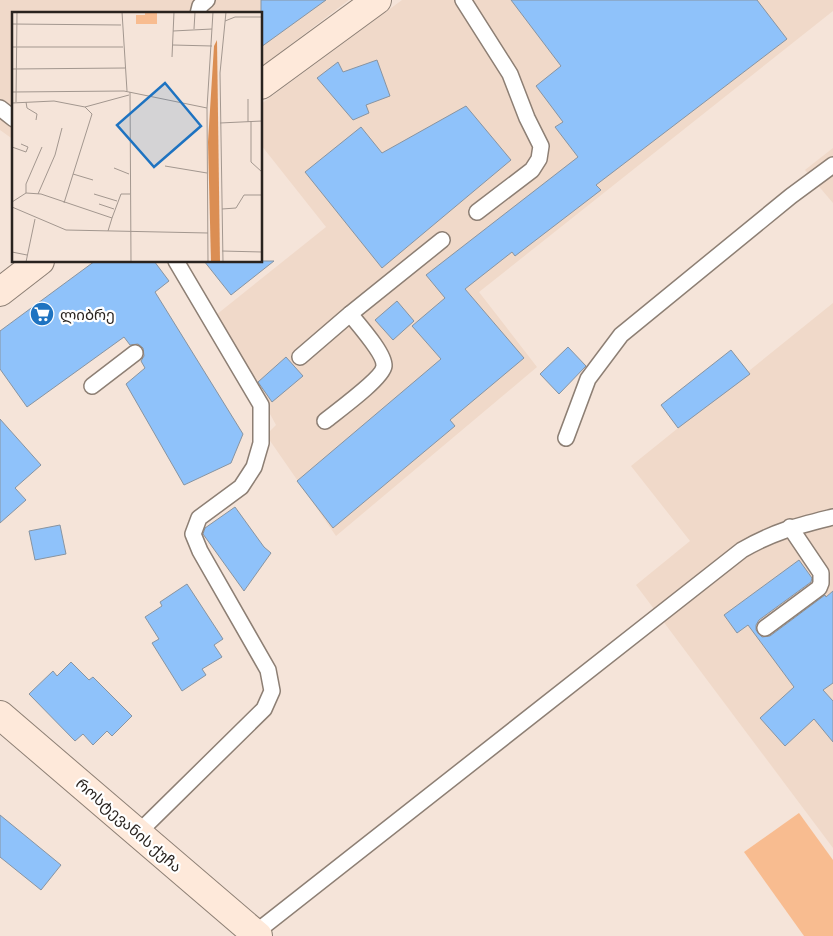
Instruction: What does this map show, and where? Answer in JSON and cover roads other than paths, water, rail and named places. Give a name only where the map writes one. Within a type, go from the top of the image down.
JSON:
[{"type":"street","points":[[262,84],[377,0]]},
{"type":"street","points":[[0,292],[39,262]]},
{"type":"street","name":"როსტევანის ქუჩა","points":[[0,715],[257,935]]},
{"type":"lane","points":[[198,12],[200,6],[207,0]]},
{"type":"lane","points":[[463,0],[510,74],[527,118],[541,146],[539,159],[532,170],[477,212]]},
{"type":"lane","points":[[0,108],[12,117]]},
{"type":"lane","points":[[566,438],[588,379],[621,335],[791,196],[833,165]]},
{"type":"lane","points":[[300,357],[442,240]]},
{"type":"lane","points":[[138,833],[264,709],[272,691],[268,670],[200,551],[193,534],[198,518],[241,487],[254,467],[261,443],[261,405],[196,308],[176,262]]},
{"type":"lane","points":[[325,421],[379,376],[384,366],[382,356],[350,314]]},
{"type":"lane","points":[[92,386],[136,353]]},
{"type":"lane","points":[[257,935],[742,550],[763,538],[790,527],[833,517]]},
{"type":"lane","points":[[765,628],[818,588],[821,583],[821,573],[790,527]]},
{"type":"place","name":"ლიბრე","points":[[42,314]]}]
